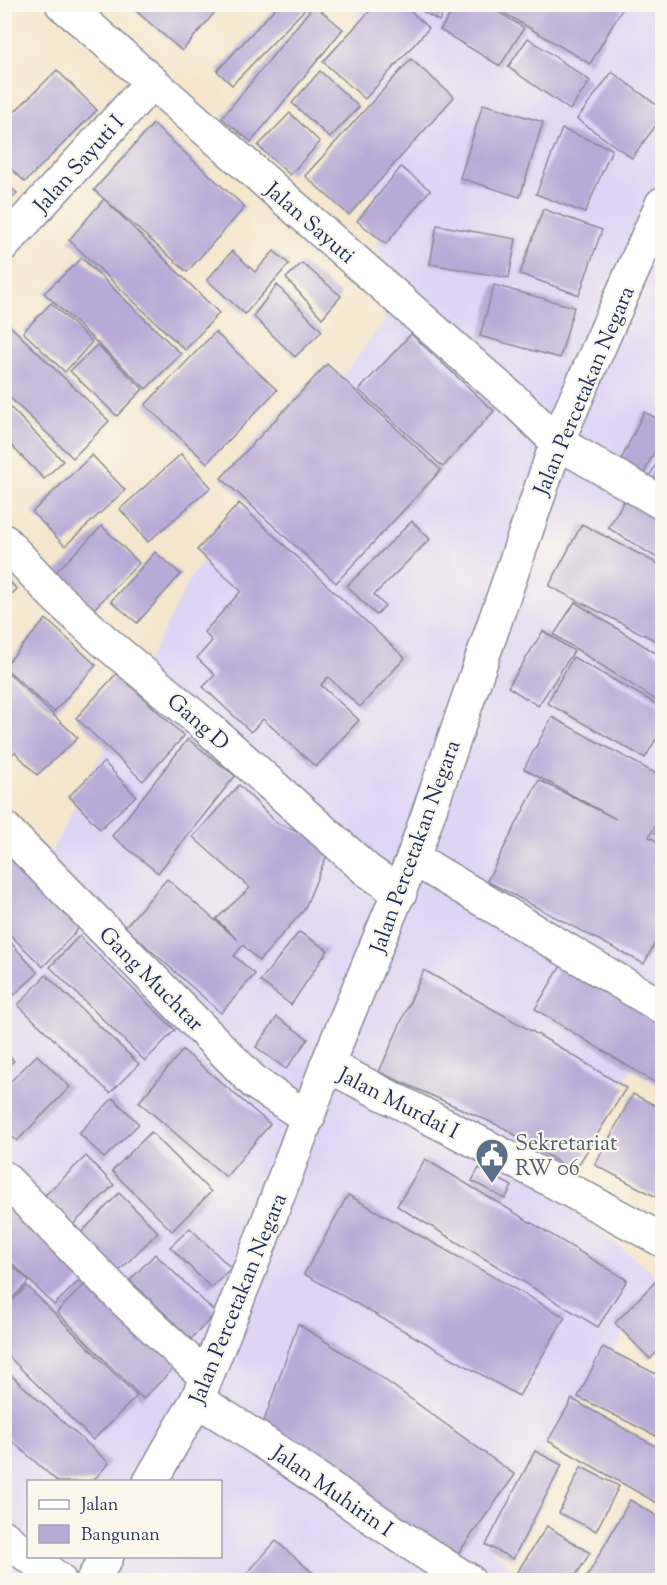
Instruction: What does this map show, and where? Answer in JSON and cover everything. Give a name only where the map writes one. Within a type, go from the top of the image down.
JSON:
[{"type":"street","name":"Jalan Sayuti","points":[[82,11],[152,82],[518,404],[557,442],[663,503]]},
{"type":"street","name":"Jalan Sayuti I","points":[[4,244],[152,82]]},
{"type":"street","name":"Jalan Percetakan Negara","points":[[151,1480],[202,1389],[327,1065],[400,893],[557,442],[663,204]]},
{"type":"street","name":"Gang D","points":[[4,541],[54,595],[103,640],[207,727],[367,870],[400,893]]},
{"type":"street","name":"Gang Muchtar","points":[[4,828],[255,1083],[308,1118]]},
{"type":"street","points":[[413,858],[663,1007]]},
{"type":"street","name":"Jalan Murdai I","points":[[327,1065],[663,1240]]},
{"type":"street","name":"Jalan Muhirin I","points":[[4,1178],[121,1297],[202,1389],[242,1427],[425,1555],[468,1581]]},
{"type":"street","points":[[4,1536],[27,1554]]},
{"type":"street","points":[[31,1558],[58,1581]]},
{"type":"street","points":[[93,1581],[106,1558]]},
{"type":"shaded area","points":[[357,5],[662,5],[662,1020],[553,1194],[660,1278],[486,1545],[524,1580],[5,1580],[4,945],[192,575],[385,320]]},
{"type":"building","points":[[128,4],[222,4],[182,51]]},
{"type":"building","points":[[279,4],[310,4],[232,85],[217,71]]},
{"type":"building","points":[[376,4],[403,4],[429,28],[365,99],[323,62]]},
{"type":"building","points":[[410,4],[448,4],[439,21]]},
{"type":"building","points":[[457,4],[486,4],[524,28],[500,66],[440,30]]},
{"type":"building","points":[[489,4],[625,4],[590,64]]},
{"type":"building","points":[[314,5],[343,29],[251,142],[222,118]]},
{"type":"building","points":[[528,38],[590,81],[570,110],[508,67]]},
{"type":"building","points":[[411,59],[454,97],[349,215],[305,176]]},
{"type":"building","points":[[57,70],[97,110],[25,182],[4,162],[4,122]]},
{"type":"building","points":[[320,71],[359,107],[330,138],[292,103]]},
{"type":"building","points":[[612,72],[662,109],[662,117],[632,158],[577,119]]},
{"type":"building","points":[[483,104],[543,122],[520,197],[460,178]]},
{"type":"building","points":[[290,113],[320,142],[290,175],[258,146]]},
{"type":"building","points":[[153,124],[245,207],[187,272],[94,190]]},
{"type":"building","points":[[562,129],[612,149],[585,213],[536,194]]},
{"type":"building","points":[[401,167],[430,190],[386,244],[357,221]]},
{"type":"building","points":[[4,182],[17,193],[4,206]]},
{"type":"building","points":[[104,199],[219,313],[185,350],[69,240]]},
{"type":"building","points":[[543,209],[602,230],[579,295],[520,274]]},
{"type":"building","points":[[437,225],[516,239],[509,278],[430,264]]},
{"type":"building","points":[[232,251],[255,272],[274,251],[289,264],[245,314],[207,280]]},
{"type":"building","points":[[82,258],[181,354],[146,389],[44,293]]},
{"type":"building","points":[[302,263],[341,296],[322,318],[286,278]]},
{"type":"building","points":[[277,285],[322,331],[295,357],[253,316]]},
{"type":"building","points":[[494,285],[574,307],[560,358],[480,336]]},
{"type":"building","points":[[51,303],[92,342],[65,372],[23,332]]},
{"type":"building","points":[[9,325],[109,421],[73,458],[4,392],[4,330]]},
{"type":"building","points":[[215,332],[277,390],[207,463],[145,405]]},
{"type":"building","points":[[411,334],[494,411],[443,467],[359,390]]},
{"type":"building","points":[[97,345],[143,389],[117,416],[70,371]]},
{"type":"building","points":[[327,364],[441,470],[336,583],[221,478]]},
{"type":"building","points":[[4,401],[63,461],[44,479],[4,438]]},
{"type":"building","points":[[644,412],[662,421],[662,436],[643,475],[619,464]]},
{"type":"building","points":[[181,454],[211,487],[148,542],[120,509]]},
{"type":"building","points":[[662,454],[662,496],[644,485]]},
{"type":"building","points":[[92,455],[125,490],[65,546],[32,512]]},
{"type":"building","points":[[629,493],[662,514],[662,561],[608,528]]},
{"type":"building","points":[[239,503],[405,658],[360,707],[328,677],[321,685],[359,720],[316,767],[263,719],[251,732],[203,687],[215,675],[197,658],[212,641],[204,632],[241,591],[197,550]]},
{"type":"building","points":[[412,521],[430,539],[374,595],[385,606],[376,615],[347,586]]},
{"type":"building","points":[[582,524],[662,566],[662,644],[549,586]]},
{"type":"building","points":[[102,526],[139,563],[86,617],[49,579]]},
{"type":"building","points":[[155,552],[181,574],[137,623],[111,601]]},
{"type":"building","points":[[4,576],[17,589],[4,601]]},
{"type":"building","points":[[575,602],[662,657],[662,704],[554,635]]},
{"type":"building","points":[[46,619],[96,665],[54,712],[4,667]]},
{"type":"building","points":[[543,631],[574,651],[538,706],[508,687]]},
{"type":"building","points":[[573,657],[662,707],[662,729],[645,758],[547,703]]},
{"type":"building","points":[[6,671],[78,738],[37,775],[15,752],[4,761]]},
{"type":"building","points":[[117,673],[184,736],[143,781],[76,718]]},
{"type":"building","points":[[552,717],[662,777],[662,813],[649,837],[662,844],[662,929],[644,964],[487,881],[539,780],[616,819],[524,769]]},
{"type":"building","points":[[188,739],[235,776],[158,873],[112,836]]},
{"type":"building","points":[[104,762],[136,796],[100,829],[69,796]]},
{"type":"building","points":[[239,785],[277,823],[331,845],[304,910],[259,961],[243,945],[234,956],[255,974],[221,1013],[125,927],[167,879],[238,940],[216,919],[250,888],[193,837]]},
{"type":"building","points":[[662,816],[662,837],[654,833]]},
{"type":"building","points":[[5,850],[80,927],[43,967],[5,930]]},
{"type":"building","points":[[299,932],[328,950],[291,1005],[260,981]]},
{"type":"building","points":[[79,936],[175,1030],[145,1061],[50,967]]},
{"type":"building","points":[[11,943],[38,973],[4,1004],[4,949]]},
{"type":"building","points":[[565,959],[662,1019],[662,1087],[535,1009]]},
{"type":"building","points":[[424,970],[556,1045],[626,1088],[574,1172],[504,1128],[379,1072]]},
{"type":"building","points":[[46,975],[139,1064],[110,1093],[18,1005]]},
{"type":"building","points":[[277,1017],[308,1039],[286,1069],[256,1047]]},
{"type":"building","points":[[4,1050],[14,1061],[4,1069]]},
{"type":"building","points":[[183,1050],[270,1124],[226,1177],[139,1102]]},
{"type":"building","points":[[37,1055],[70,1087],[17,1141],[4,1129],[4,1088]]},
{"type":"building","points":[[633,1094],[662,1109],[662,1200],[595,1165]]},
{"type":"building","points":[[113,1098],[139,1124],[104,1158],[79,1133]]},
{"type":"building","points":[[151,1132],[211,1192],[172,1231],[112,1171]]},
{"type":"building","points":[[86,1156],[114,1185],[63,1234],[35,1205]]},
{"type":"building","points":[[425,1159],[627,1280],[598,1327],[397,1206]]},
{"type":"building","name":"Sekretariat RW 06","points":[[479,1168],[512,1186],[505,1199],[472,1181]]},
{"type":"building","points":[[4,1181],[91,1269],[54,1305],[4,1255]]},
{"type":"building","points":[[119,1193],[158,1232],[119,1271],[81,1233]]},
{"type":"building","points":[[348,1195],[565,1317],[519,1396],[304,1274]]},
{"type":"building","points":[[190,1228],[231,1268],[211,1288],[170,1247]]},
{"type":"building","points":[[155,1254],[216,1313],[191,1339],[130,1280]]},
{"type":"building","points":[[4,1258],[29,1281],[4,1307]]},
{"type":"building","points":[[94,1275],[180,1362],[143,1399],[57,1312]]},
{"type":"building","points":[[658,1279],[662,1284],[662,1347],[650,1359],[615,1323]]},
{"type":"building","points":[[27,1286],[137,1396],[93,1440],[4,1352],[4,1309]]},
{"type":"building","points":[[298,1324],[374,1372],[515,1475],[452,1562],[263,1424]]},
{"type":"building","points":[[603,1347],[662,1377],[662,1439],[578,1397]]},
{"type":"building","points":[[4,1369],[109,1463],[94,1480],[56,1480],[4,1434]]},
{"type":"building","points":[[572,1399],[662,1450],[662,1506],[548,1441]]},
{"type":"building","points":[[535,1451],[562,1465],[513,1559],[486,1545]]},
{"type":"building","points":[[581,1467],[619,1486],[596,1531],[559,1513]]},
{"type":"building","points":[[630,1500],[662,1519],[662,1580],[585,1580]]},
{"type":"building","points":[[547,1526],[590,1553],[573,1580],[512,1580]]},
{"type":"building","points":[[276,1541],[321,1580],[241,1580]]},
{"type":"place","name":"Sekretariat RW 06","points":[[492,1184]]}]
